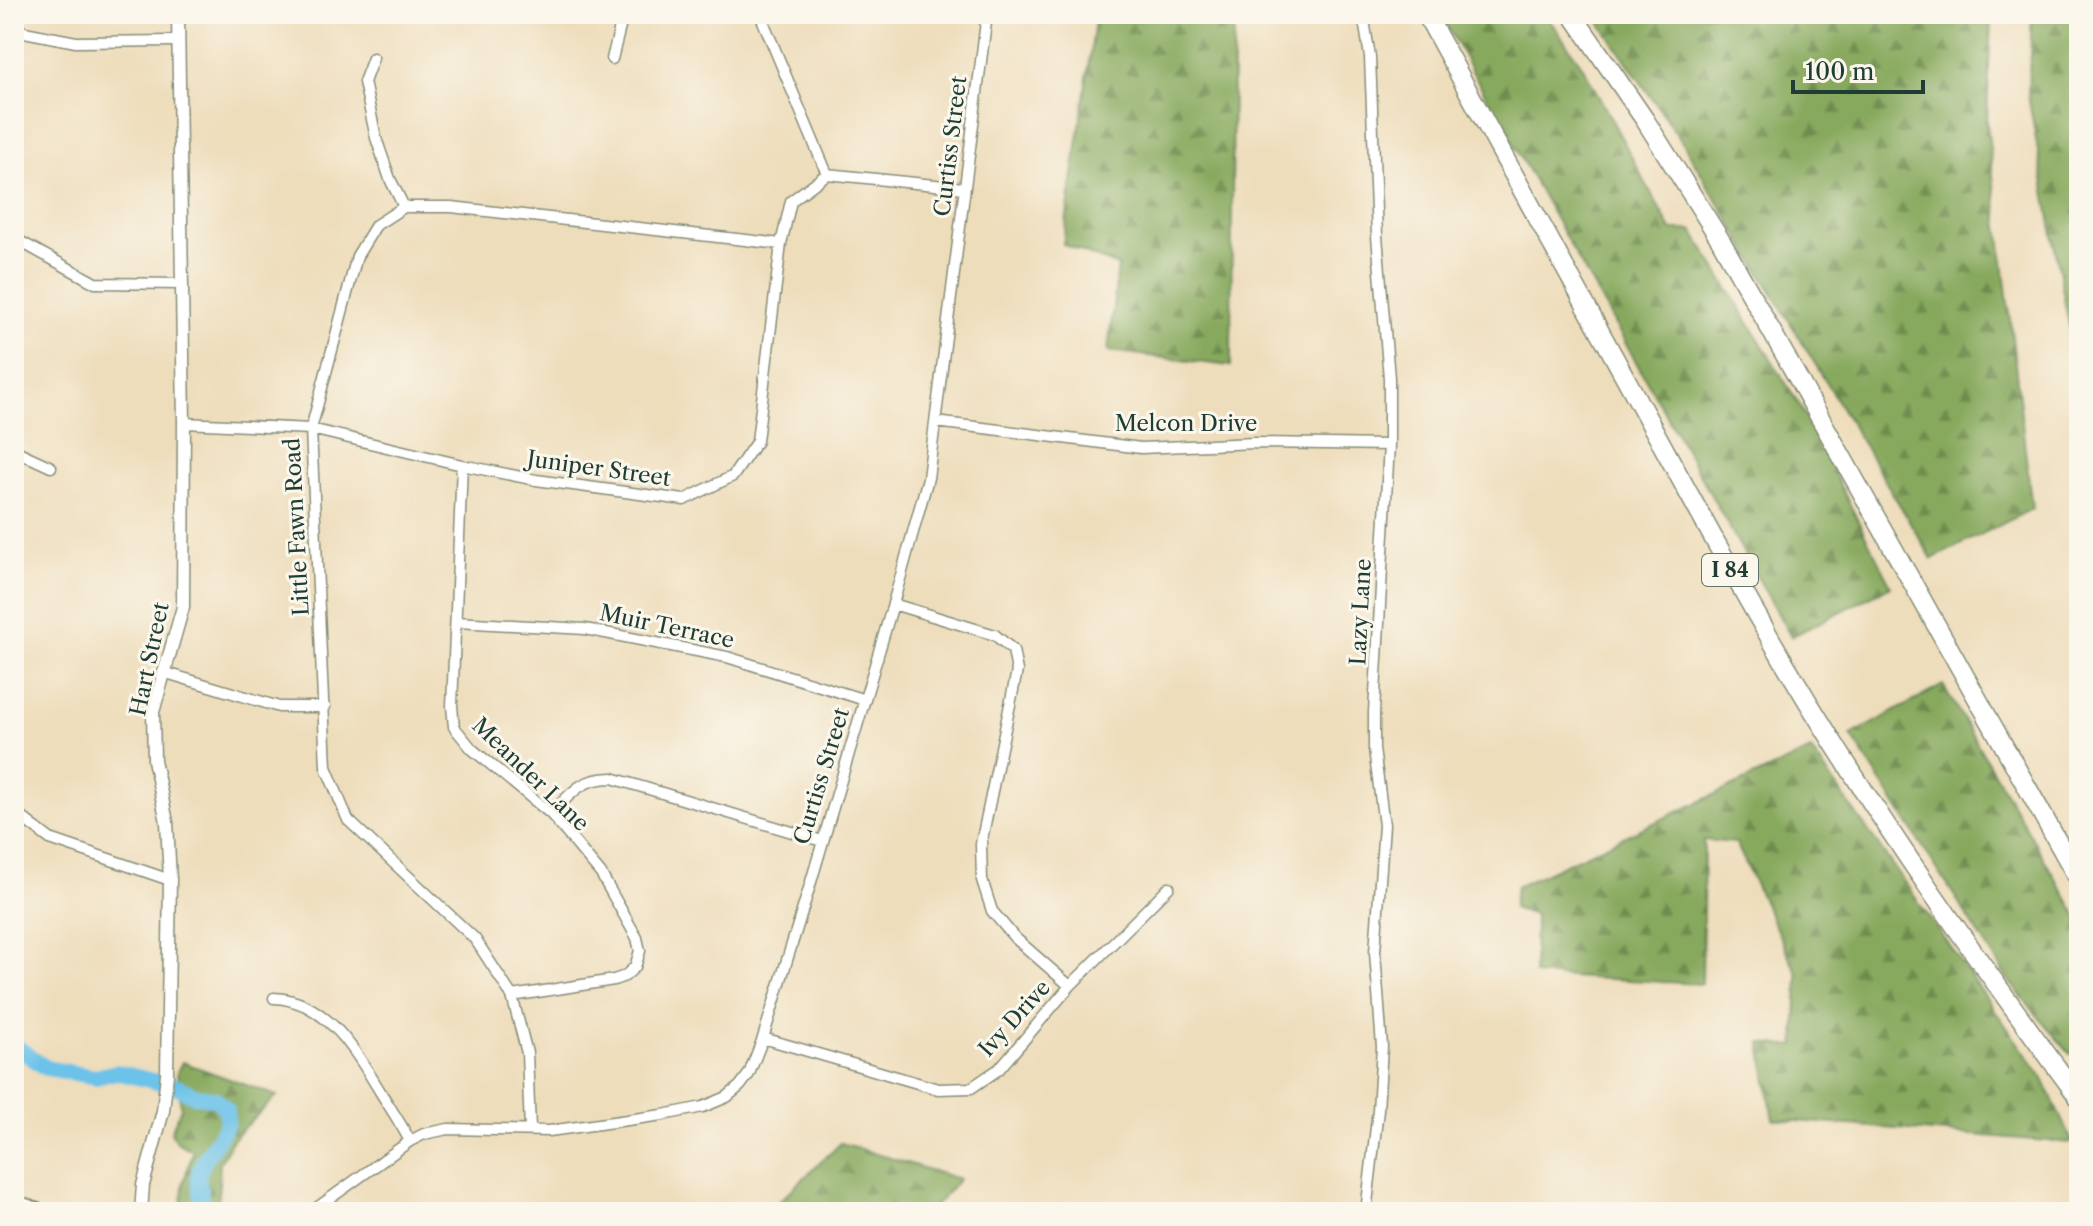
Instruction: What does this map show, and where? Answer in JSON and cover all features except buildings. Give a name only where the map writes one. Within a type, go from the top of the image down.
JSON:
[{"type":"highway","name":"I 84","points":[[1426,14],[1723,556],[1794,679],[1930,891],[2079,1098]]},
{"type":"highway","points":[[1572,14],[1645,120],[1721,241],[2079,880]]},
{"type":"street","name":"Hart Street","points":[[141,1212],[143,1185],[158,1133],[167,1074],[170,880],[167,822],[154,760],[153,712],[183,607],[184,423],[178,14]]},
{"type":"street","points":[[612,59],[626,14]]},
{"type":"street","points":[[760,14],[827,174],[964,188]]},
{"type":"street","name":"Curtiss Street","points":[[311,1212],[424,1134],[448,1129],[575,1128],[663,1115],[716,1103],[740,1086],[749,1074],[763,1038],[865,700],[928,478],[987,14]]},
{"type":"street","name":"Lazy Lane","points":[[1363,14],[1370,57],[1377,236],[1389,378],[1389,445],[1374,712],[1374,749],[1384,825],[1375,952],[1382,1047],[1366,1212]]},
{"type":"street","points":[[14,30],[76,42],[178,41]]},
{"type":"street","points":[[373,58],[364,82],[376,138],[390,179],[404,207],[451,207],[781,244]]},
{"type":"street","name":"Juniper Street","points":[[184,423],[311,429],[536,480],[684,500],[733,476],[757,441],[781,244],[791,201],[827,174]]},
{"type":"street","name":"Little Fawn Road","points":[[404,207],[376,225],[357,256],[311,429],[326,767],[348,820],[475,939],[512,996],[527,1053],[530,1130]]},
{"type":"street","points":[[14,238],[95,283],[182,284]]},
{"type":"street","name":"Melcon Drive","points":[[936,422],[1141,448],[1255,443],[1389,445]]},
{"type":"street","points":[[14,450],[51,467]]},
{"type":"street","name":"Meander Lane","points":[[462,465],[452,706],[454,727],[472,749],[551,814],[601,874],[637,938],[640,951],[635,967],[614,980],[512,996]]},
{"type":"street","points":[[893,604],[995,635],[1013,650],[1017,671],[981,844],[982,880],[992,911],[999,920],[1070,986]]},
{"type":"street","name":"Muir Terrace","points":[[456,622],[585,629],[727,657],[865,700]]},
{"type":"street","points":[[163,672],[279,707],[325,707]]},
{"type":"street","points":[[551,814],[578,786],[594,779],[612,778],[822,841]]},
{"type":"street","points":[[14,814],[50,839],[170,880]]},
{"type":"street","name":"Ivy Drive","points":[[763,1038],[938,1089],[971,1088],[999,1069],[1070,986],[1169,887]]},
{"type":"street","points":[[274,998],[299,1002],[332,1025],[366,1068],[410,1141]]},
{"type":"street","points":[[14,1200],[48,1212]]},
{"type":"green space","points":[[1096,14],[1235,14],[1231,366],[1108,351],[1118,266],[1063,244]]},
{"type":"green space","points":[[1440,14],[1545,14],[1582,65],[1671,230],[1692,230],[1800,406],[1891,586],[1791,637]]},
{"type":"green space","points":[[1594,14],[1991,14],[1987,124],[2032,509],[1932,559],[1684,145]]},
{"type":"green space","points":[[2032,14],[2079,14],[2079,382],[2028,95]]},
{"type":"green space","points":[[1943,685],[2079,919],[2079,1047],[2070,1054],[2011,984],[1851,735]]},
{"type":"green space","points":[[1811,750],[2042,1077],[2073,1143],[1773,1119],[1761,1043],[1795,1046],[1798,975],[1736,843],[1704,840],[1702,984],[1534,975],[1535,915],[1513,908],[1516,887]]},
{"type":"green space","points":[[182,1062],[277,1096],[235,1136],[220,1162],[218,1205],[224,1212],[182,1212],[183,1184],[193,1151],[177,1142],[171,1132],[181,1108],[177,1072]]},
{"type":"green space","points":[[841,1143],[959,1179],[930,1212],[768,1212]]},
{"type":"waterway","points":[[14,1045],[46,1068],[96,1077],[116,1072],[216,1099],[226,1109],[227,1122],[198,1175],[203,1212]]}]
